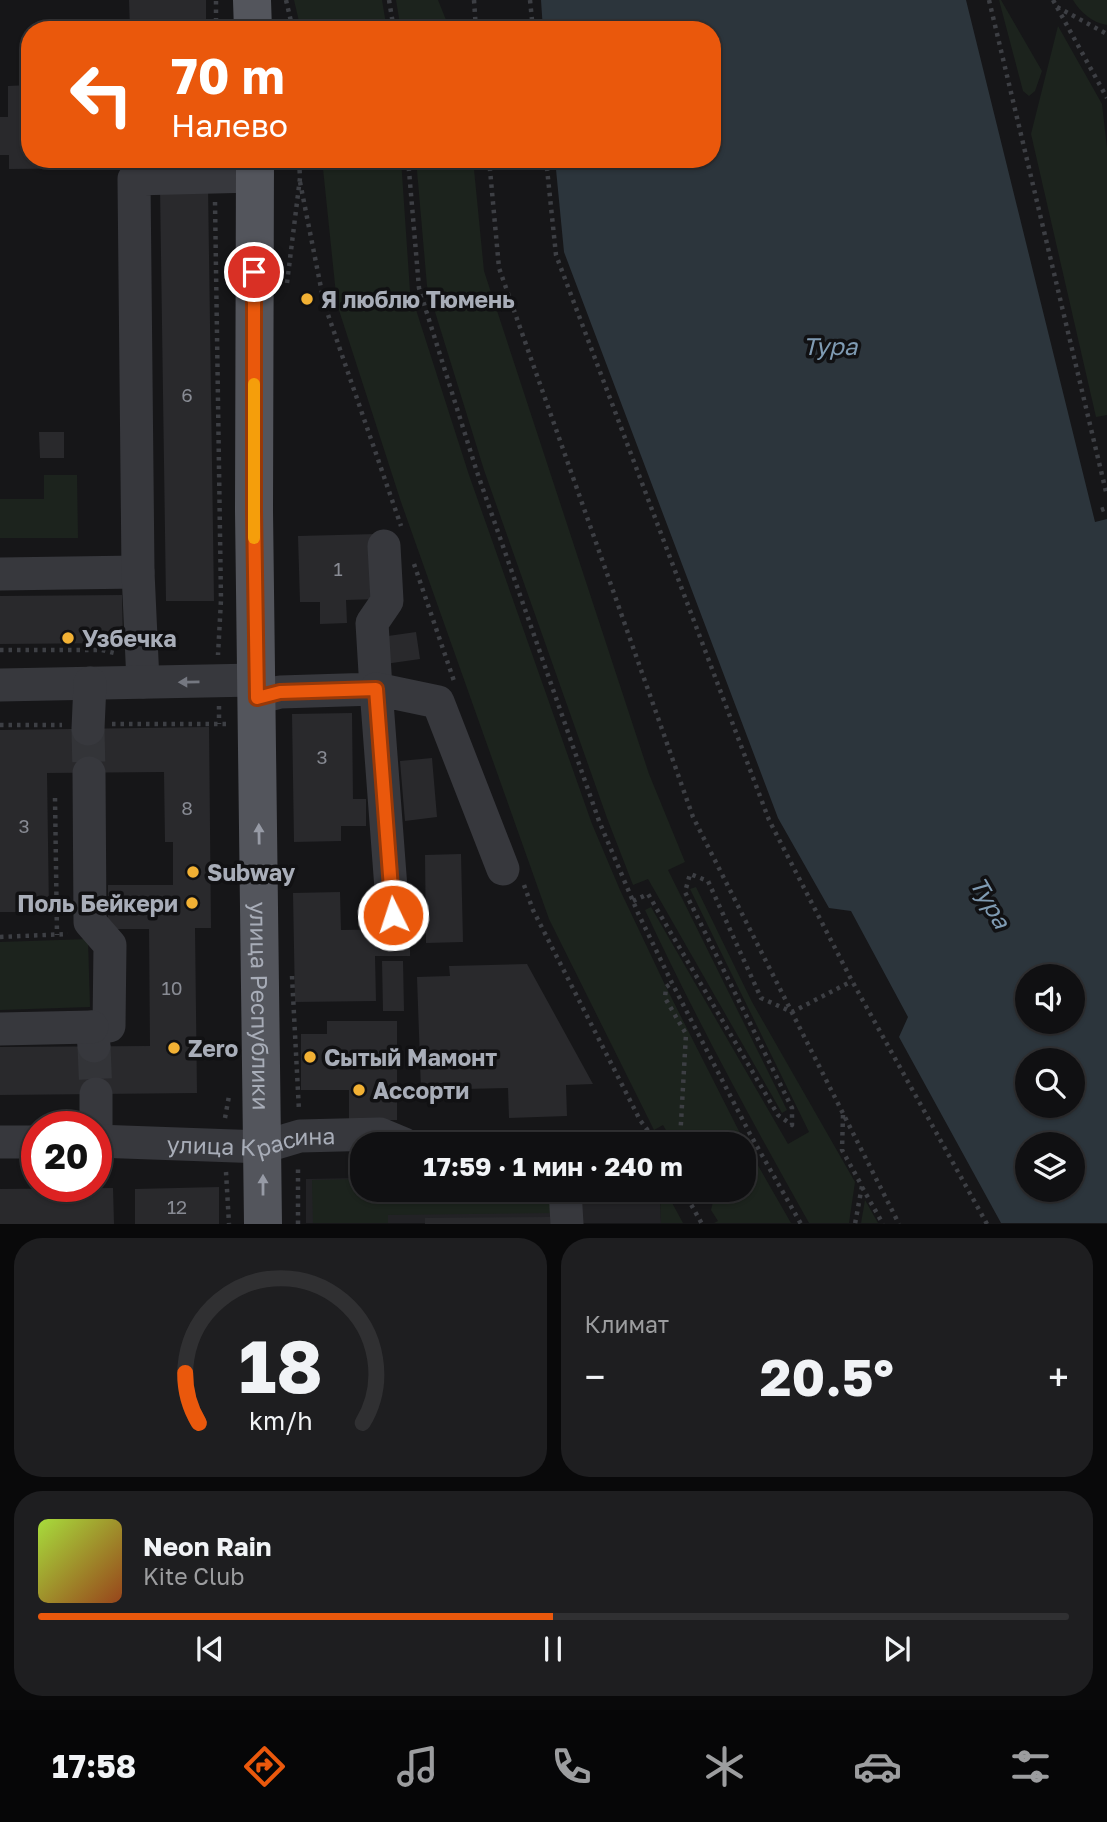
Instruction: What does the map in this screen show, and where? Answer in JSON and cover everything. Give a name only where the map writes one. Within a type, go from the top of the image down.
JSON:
[{"type":"main road","points":[[251,0],[252,21]]},
{"type":"main road","name":"улица Республики","points":[[255,168],[254,511],[263,1223]]},
{"type":"street","points":[[143,682],[138,572],[134,179],[215,177],[255,168]]},
{"type":"street","points":[[393,915],[372,623],[387,601],[398,542]]},
{"type":"street","points":[[0,574],[138,572]]},
{"type":"street","points":[[0,685],[143,682],[280,692],[376,689],[438,702],[513,876]]},
{"type":"street","points":[[88,729],[90,683]]},
{"type":"street","points":[[0,1029],[93,1037],[110,1026],[110,945],[90,922],[89,773]]},
{"type":"street","points":[[96,1094],[96,1111]]},
{"type":"street","name":"улица Красина","points":[[112,1142],[263,1147],[300,1136],[350,1135]]},
{"type":"street","points":[[0,1142],[21,1142]]},
{"type":"street","points":[[566,1202],[567,1223]]},
{"type":"path","points":[[216,0],[216,21]]},
{"type":"path","points":[[286,0],[291,21]]},
{"type":"path","points":[[389,0],[392,21]]},
{"type":"path","points":[[474,0],[476,21]]},
{"type":"path","points":[[530,0],[532,21]]},
{"type":"path","points":[[989,0],[1107,496]]},
{"type":"path","points":[[1053,0],[1107,99]]},
{"type":"path","points":[[1056,6],[1107,34]]},
{"type":"path","points":[[409,168],[419,288],[477,472],[590,795],[633,901],[673,983],[751,1134],[801,1223]]},
{"type":"path","points":[[490,168],[499,268],[693,817],[899,1223]]},
{"type":"path","points":[[547,168],[556,255],[560,268],[769,820],[852,981],[987,1223]]},
{"type":"path","points":[[215,177],[221,600],[218,659]]},
{"type":"path","points":[[300,177],[324,303],[398,542],[456,686]]},
{"type":"path","points":[[55,798],[57,935]]},
{"type":"path","points":[[633,901],[648,894],[778,1115],[792,1125],[792,1108],[685,892],[690,874],[708,881],[761,998],[792,1012]]},
{"type":"path","points":[[513,876],[649,1132]]},
{"type":"path","points":[[0,937],[75,934],[90,922]]},
{"type":"path","points":[[792,1012],[852,981]]},
{"type":"path","points":[[673,983],[666,986],[665,998],[686,1034],[680,1132]]},
{"type":"path","points":[[223,1129],[229,1099]]},
{"type":"path","points":[[843,1113],[842,1150],[883,1223]]},
{"type":"path","points":[[228,1180],[229,1223]]},
{"type":"path","points":[[297,1180],[298,1223]]},
{"type":"path","points":[[855,1223],[862,1186]]},
{"type":"path","points":[[690,1202],[702,1223]]},
{"type":"shaded area","points":[[294,0],[382,0],[386,21],[299,21]]},
{"type":"shaded area","points":[[396,0],[438,0],[446,21],[400,21]]},
{"type":"shaded area","points":[[999,0],[1042,71],[1035,91],[1029,96],[1023,91]]},
{"type":"shaded area","points":[[1073,0],[1107,0],[1107,25],[1087,16]]},
{"type":"shaded area","points":[[1058,26],[1102,104],[1107,148],[1107,415],[1096,417],[1031,134]]},
{"type":"shaded area","points":[[323,168],[402,168],[410,291],[469,475],[592,824],[666,987],[739,1132],[667,1132],[663,1125],[654,1130],[549,919],[401,502],[337,304]]},
{"type":"shaded area","points":[[417,168],[474,168],[484,271],[649,774],[685,862],[668,870],[787,1110],[782,1113],[648,879],[633,885],[484,470],[427,286]]},
{"type":"shaded area","points":[[44,475],[77,475],[78,538],[0,538],[0,499],[44,499]]},
{"type":"shaded area","points":[[696,887],[752,1002],[855,1182],[849,1223],[809,1223],[724,1068],[645,910],[651,907],[788,1144],[809,1132],[690,889]]},
{"type":"shaded area","points":[[88,939],[90,1007],[0,1010],[0,942]]},
{"type":"shaded area","points":[[756,1162],[791,1223],[714,1223],[718,1221],[711,1210],[713,1202],[756,1202]]},
{"type":"shaded area","points":[[350,1178],[350,1202],[660,1202],[661,1223],[306,1223],[306,1179]]},
{"type":"shaded area","points":[[350,1179],[350,1202],[556,1202],[556,1213],[388,1215],[388,1223],[313,1223],[312,1180]]},
{"type":"shaded area","points":[[865,1200],[878,1223],[861,1223]]},
{"type":"shaded area","points":[[660,1202],[672,1202],[683,1223],[661,1223]]},
{"type":"water","name":"Тура","points":[[541,0],[966,0],[1095,522],[1107,519],[1107,1223],[1001,1223],[899,1037],[908,1017],[851,911],[829,908],[778,818],[564,252],[556,168],[721,168],[721,21],[542,21]]},
{"type":"building","points":[[129,0],[206,0],[206,21],[130,21]]},
{"type":"building","points":[[21,85],[21,168],[108,168],[9,169],[9,155],[0,155],[0,117],[8,117],[8,86]]},
{"type":"building","points":[[160,186],[208,186],[214,601],[166,601]]},
{"type":"building","points":[[39,432],[64,432],[64,458],[40,458]]},
{"type":"building","points":[[377,534],[378,599],[346,600],[347,623],[320,624],[320,602],[300,602],[298,536]]},
{"type":"building","points":[[122,595],[123,643],[0,644],[0,596]]},
{"type":"building","points":[[416,632],[420,659],[385,664],[381,637]]},
{"type":"building","points":[[352,713],[353,799],[366,799],[366,826],[341,826],[341,841],[294,842],[292,714]]},
{"type":"building","points":[[209,727],[211,928],[195,928],[197,1093],[0,1095],[0,1047],[150,1046],[149,929],[108,929],[108,885],[173,885],[173,842],[165,842],[164,772],[47,773],[49,912],[0,912],[0,730]]},
{"type":"building","points":[[432,758],[437,817],[405,821],[400,761]]},
{"type":"building","points":[[461,854],[463,942],[426,943],[425,855]]},
{"type":"building","points":[[340,892],[341,930],[410,929],[410,956],[375,956],[376,1001],[295,1002],[293,893]]},
{"type":"building","points":[[382,961],[403,961],[404,1011],[383,1011]]},
{"type":"building","points":[[527,964],[593,1084],[566,1085],[567,1116],[509,1118],[508,1088],[421,1090],[417,977],[450,976],[449,966]]},
{"type":"building","points":[[327,1021],[397,1021],[397,1120],[349,1121],[349,1090],[301,1090],[301,1034],[327,1034]]},
{"type":"building","points":[[219,1187],[219,1224],[135,1224],[135,1189]]},
{"type":"building","points":[[112,1188],[114,1224],[0,1224],[0,1189],[21,1189],[21,1202],[112,1202]]},
{"type":"building","points":[[551,1217],[551,1224],[425,1224],[425,1218]]},
{"type":"tunnel","points":[[88,729],[89,773]]},
{"type":"tunnel","points":[[94,1046],[96,1094]]},
{"type":"slow traffic","points":[[254,384],[254,538]]},
{"type":"place","name":"Я люблю Тюмень","points":[[307,299]]},
{"type":"place","name":"Узбечка","points":[[68,638]]},
{"type":"place","name":"Subway","points":[[193,872]]},
{"type":"place","name":"Поль Бейкери","points":[[192,903]]},
{"type":"place","name":"Zero","points":[[174,1048]]},
{"type":"place","name":"Сытый Мамонт","points":[[310,1057]]},
{"type":"place","name":"Ассорти","points":[[359,1090]]},
{"type":"route","points":[[254,272],[257,698],[280,692],[376,689],[393,915]]}]
